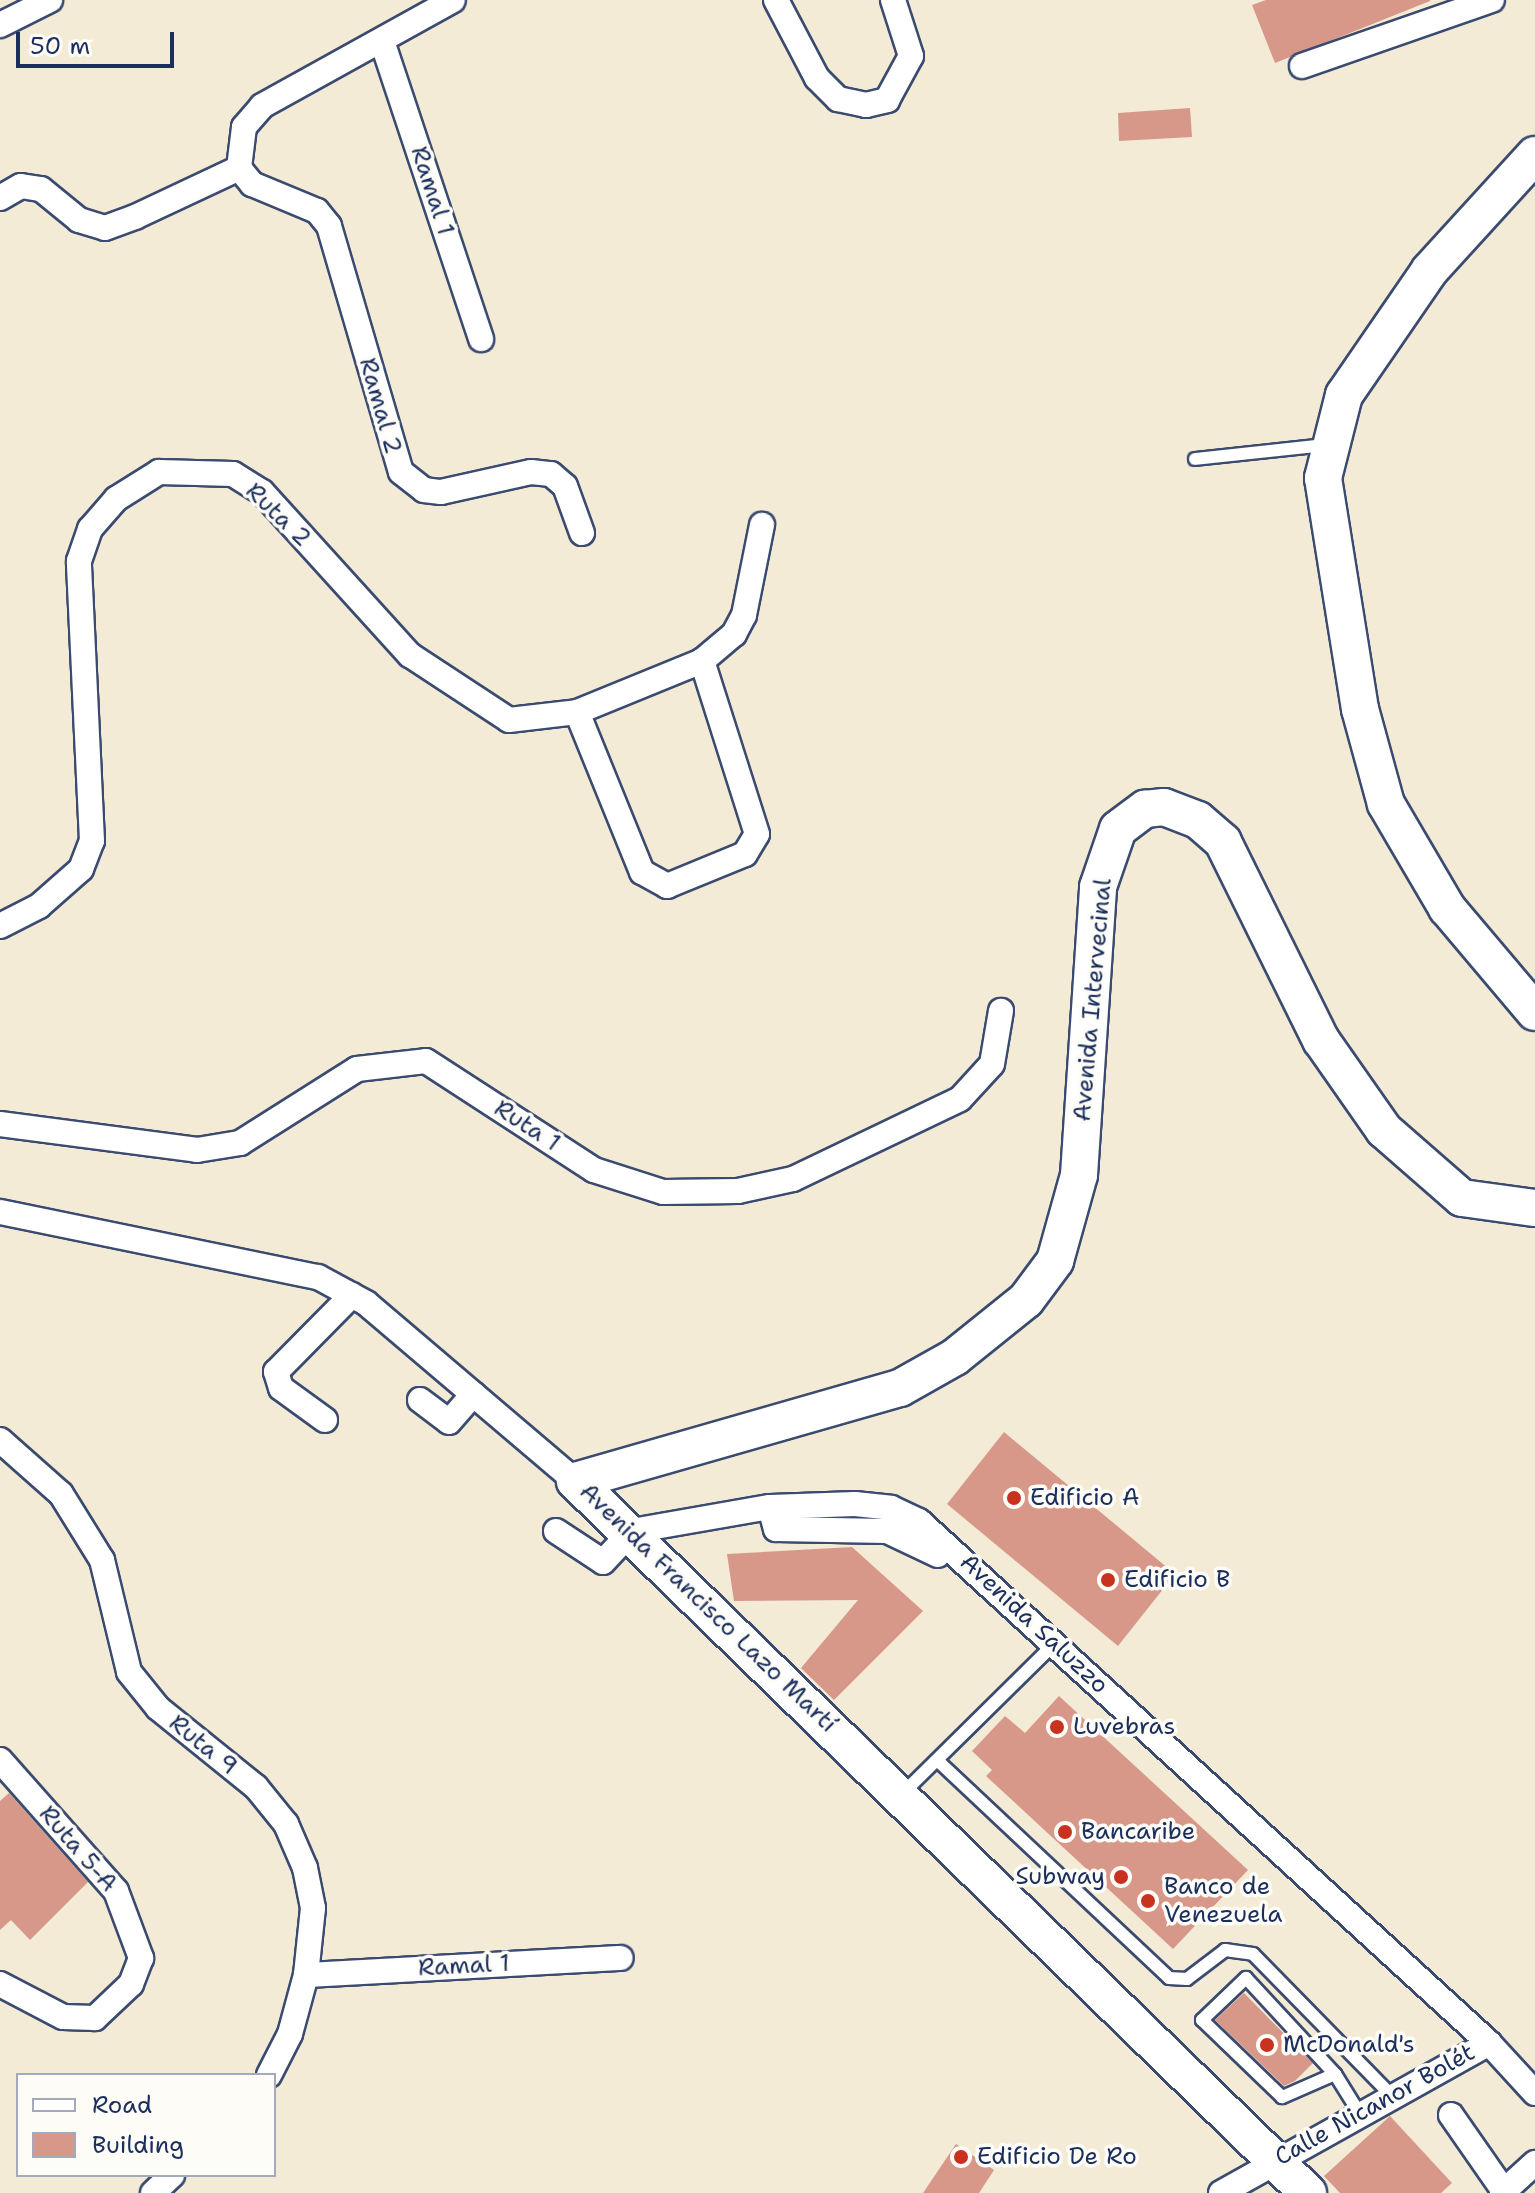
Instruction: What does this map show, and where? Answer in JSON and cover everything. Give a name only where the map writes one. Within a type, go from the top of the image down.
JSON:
[{"type":"main road","points":[[1535,155],[1430,270],[1344,395],[1326,445],[1328,516],[1360,709],[1386,804],[1447,908],[1535,1012]]},
{"type":"main road","name":"Avenida Intervecinal","points":[[575,1481],[900,1388],[955,1357],[1026,1300],[1055,1261],[1079,1175],[1098,887],[1118,829],[1145,809],[1164,807],[1198,820],[1223,842],[1321,1040],[1384,1130],[1462,1198],[1535,1208]]},
{"type":"main road","name":"Avenida Francisco Lazo Martí","points":[[575,1481],[632,1531],[1308,2193]]},
{"type":"street","points":[[0,25],[50,0]]},
{"type":"street","points":[[0,198],[21,186],[41,189],[79,220],[105,228],[239,168],[244,127],[262,106],[383,44],[453,0]]},
{"type":"street","points":[[776,0],[817,78],[838,99],[866,105],[887,100],[911,56],[893,0]]},
{"type":"street","points":[[1302,66],[1492,0]]},
{"type":"street","name":"Ramal 1","points":[[383,44],[481,339]]},
{"type":"street","name":"Ramal 2","points":[[239,168],[252,184],[317,211],[329,226],[401,472],[441,492],[531,472],[551,474],[565,486],[582,533]]},
{"type":"street","name":"Ruta 2","points":[[0,926],[39,906],[81,869],[92,841],[79,561],[90,529],[116,499],[159,472],[233,474],[262,492],[410,655],[485,710],[536,721],[577,712],[702,661],[734,634],[744,615],[762,525]]},
{"type":"street","points":[[577,712],[642,872],[667,886],[745,854],[757,834],[702,661]]},
{"type":"street","name":"Ruta 1","points":[[0,1124],[197,1150],[240,1143],[357,1069],[426,1061],[594,1170],[663,1192],[738,1191],[793,1179],[960,1099],[992,1064],[1001,1011]]},
{"type":"street","name":"Avenida Francisco Lazo Martí","points":[[0,1212],[318,1277],[352,1295],[575,1481]]},
{"type":"street","points":[[325,1420],[281,1388],[276,1372],[352,1295]]},
{"type":"street","points":[[420,1400],[449,1422],[473,1394]]},
{"type":"street","name":"Ruta 9","points":[[0,1440],[61,1494],[102,1560],[129,1672],[286,1824],[313,1908],[306,1975],[290,2034],[270,2073]]},
{"type":"street","name":"Avenida Saluzzo","points":[[632,1531],[770,1507],[855,1504],[905,1514],[1055,1643],[1489,2043],[1535,2093]]},
{"type":"street","points":[[770,1507],[776,1529],[887,1531],[938,1555]]},
{"type":"street","points":[[556,1531],[603,1562],[632,1531]]},
{"type":"street","name":"Ruta 5-A","points":[[0,1760],[116,1891],[141,1958],[131,1984],[95,2018],[63,2017],[0,1984]]},
{"type":"street","name":"Ramal 1","points":[[306,1975],[621,1958]]},
{"type":"street","name":"Calle Nicanor Bolét","points":[[1221,2193],[1358,2111],[1489,2043]]},
{"type":"street","points":[[1451,2115],[1503,2192],[1535,2163]]},
{"type":"street","points":[[153,2193],[170,2177]]},
{"type":"lane","points":[[1195,459],[1326,445]]},
{"type":"lane","points":[[901,1795],[1055,1643]]},
{"type":"lane","points":[[937,1760],[1169,1978],[1187,1979],[1225,1950],[1253,1954],[1390,2094]]},
{"type":"lane","points":[[1335,2074],[1282,2097],[1202,2020],[1246,1978],[1335,2074],[1358,2111]]},
{"type":"building","points":[[1266,0],[1430,1],[1275,63],[1252,5]]},
{"type":"building","points":[[1190,108],[1192,137],[1119,141],[1118,113]]},
{"type":"building","points":[[1004,1432],[1175,1574],[1118,1646],[947,1504]]},
{"type":"building","points":[[852,1547],[923,1611],[834,1700],[801,1668],[858,1600],[734,1601],[727,1554]]},
{"type":"building","points":[[1059,1696],[1248,1870],[1173,1949],[986,1776],[992,1770],[972,1751],[1005,1716],[1025,1733]]},
{"type":"building","points":[[9,1793],[88,1882],[30,1940],[11,1920],[0,1930],[0,1801]]},
{"type":"building","name":"McDonald's","points":[[1244,1993],[1313,2063],[1295,2081],[1284,2086],[1215,2020]]},
{"type":"building","points":[[1390,2116],[1452,2183],[1441,2193],[1340,2193],[1324,2176]]},
{"type":"building","name":"Edificio De Ro","points":[[956,2144],[994,2170],[979,2193],[923,2193]]},
{"type":"place","name":"Edificio A","points":[[1014,1498]]},
{"type":"place","name":"Edificio B","points":[[1108,1580]]},
{"type":"place","name":"Luvebras","points":[[1057,1727]]},
{"type":"place","name":"Bancaribe","points":[[1065,1832]]},
{"type":"place","name":"Subway","points":[[1121,1877]]},
{"type":"place","name":"Banco de Venezuela","points":[[1148,1901]]},
{"type":"place","name":"McDonald's","points":[[1267,2045]]},
{"type":"place","name":"Edificio De Ro","points":[[961,2157]]}]
